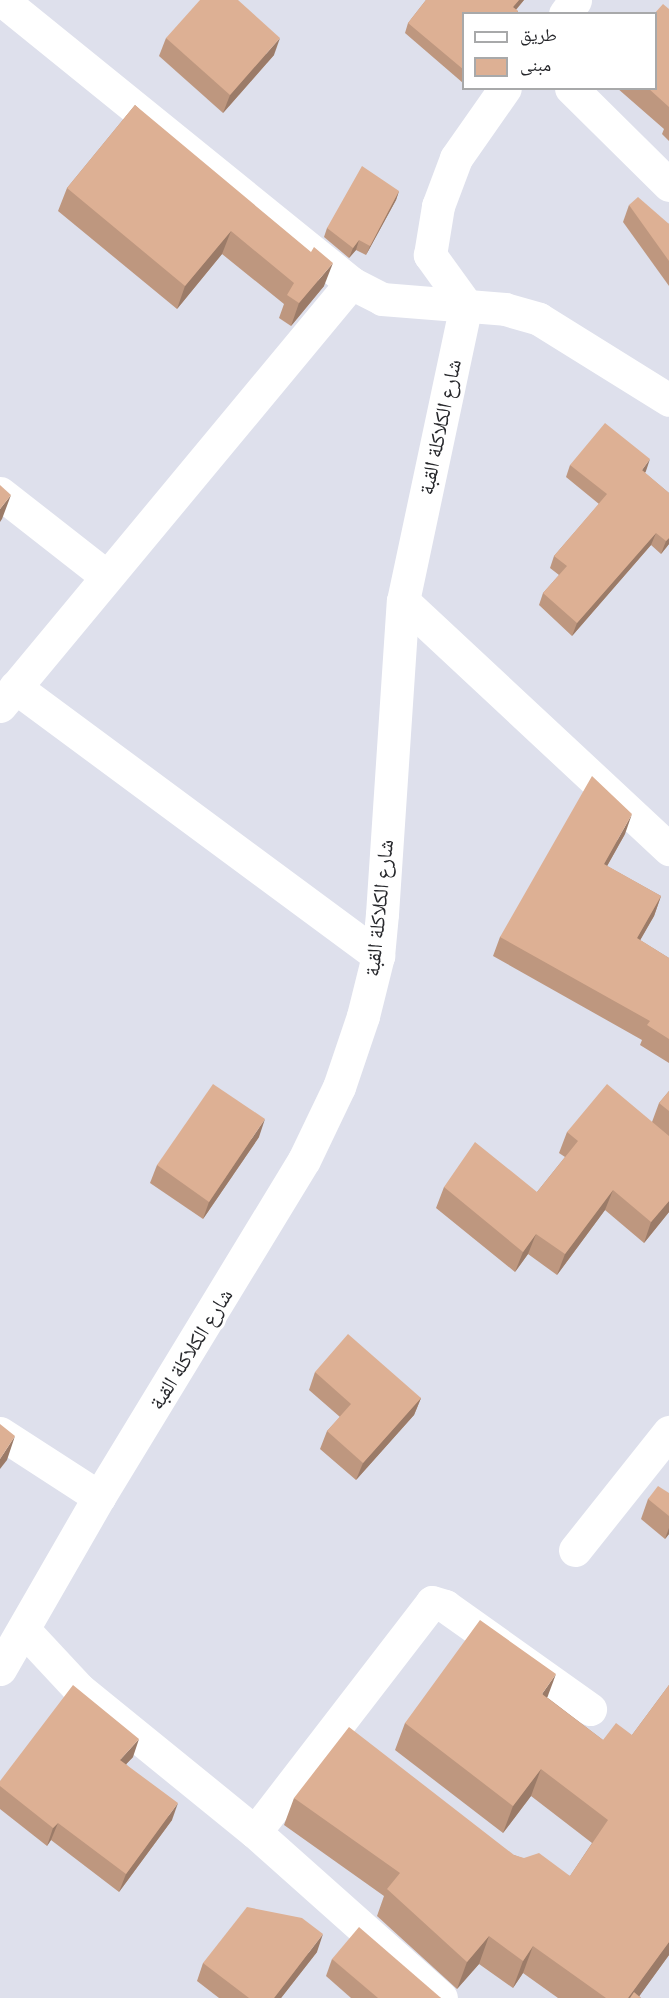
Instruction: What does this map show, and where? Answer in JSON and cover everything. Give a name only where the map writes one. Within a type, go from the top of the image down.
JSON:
[{"type":"street","points":[[2,0],[351,283],[382,299],[505,309],[539,319],[669,400]]},
{"type":"street","points":[[466,305],[430,255],[436,216],[456,158],[504,90]]},
{"type":"street","points":[[574,90],[669,185]]},
{"type":"street","points":[[351,283],[105,575],[8,696],[378,956]]},
{"type":"street","name":"شارع الكلاكلة القبة","points":[[0,1669],[99,1497],[304,1160],[352,1052],[378,956],[403,601],[466,305]]},
{"type":"street","points":[[0,493],[105,575]]},
{"type":"street","points":[[403,601],[669,849]]},
{"type":"street","points":[[575,1550],[650,1481],[669,1432]]},
{"type":"street","points":[[0,1433],[99,1497]]},
{"type":"street","points":[[255,1832],[432,1602],[445,1606],[590,1709]]},
{"type":"street","points":[[24,1630],[79,1689],[255,1832],[441,1998]]},
{"type":"street","points":[[335,1727],[362,1748]]},
{"type":"building","points":[[200,0],[238,0],[280,38],[230,95],[166,38]]},
{"type":"building","points":[[426,0],[519,0],[513,7],[517,12],[462,12],[462,68],[408,23]]},
{"type":"building","points":[[663,4],[669,9],[669,107],[650,90],[657,90],[656,12]]},
{"type":"building","points":[[135,105],[311,252],[314,247],[333,263],[299,303],[287,295],[294,283],[231,231],[185,286],[67,188]]},
{"type":"building","points":[[362,166],[399,191],[370,246],[359,240],[353,248],[327,228]]},
{"type":"building","points":[[638,197],[669,224],[669,261],[629,205]]},
{"type":"building","points":[[605,423],[650,459],[642,470],[669,493],[669,538],[666,541],[656,533],[577,623],[543,593],[567,566],[554,556],[607,494],[570,465]]},
{"type":"building","points":[[0,485],[11,495],[0,509]]},
{"type":"building","points":[[592,776],[632,814],[604,864],[661,896],[637,938],[669,958],[669,1039],[647,1025],[650,1021],[500,937]]},
{"type":"building","points":[[213,1084],[265,1119],[209,1202],[157,1165]]},
{"type":"building","points":[[607,1084],[669,1136],[669,1201],[651,1222],[613,1190],[565,1254],[536,1234],[523,1252],[444,1187],[475,1142],[537,1192],[578,1141],[567,1132]]},
{"type":"building","points":[[669,1091],[669,1111],[659,1103]]},
{"type":"building","points":[[348,1334],[421,1398],[363,1463],[327,1431],[351,1404],[315,1372]]},
{"type":"building","points":[[0,1424],[15,1436],[0,1459]]},
{"type":"building","points":[[658,1486],[669,1493],[669,1516],[648,1499]]},
{"type":"building","points":[[480,1620],[556,1674],[542,1694],[603,1740],[616,1723],[632,1735],[669,1685],[669,1942],[628,1998],[606,1998],[533,1946],[523,1961],[489,1936],[467,1962],[387,1889],[400,1873],[294,1798],[349,1727],[514,1855],[524,1858],[539,1853],[570,1876],[608,1820],[541,1769],[513,1806],[405,1723]]},
{"type":"building","points":[[73,1685],[139,1739],[120,1760],[178,1803],[126,1874],[58,1823],[53,1828],[0,1786],[0,1781]]},
{"type":"building","points":[[247,1907],[302,1918],[323,1934],[274,1998],[249,1998],[203,1963]]},
{"type":"building","points":[[359,1927],[441,1998],[378,1998],[332,1959]]},
{"type":"building","points":[[634,1992],[641,1998],[630,1998]]}]
